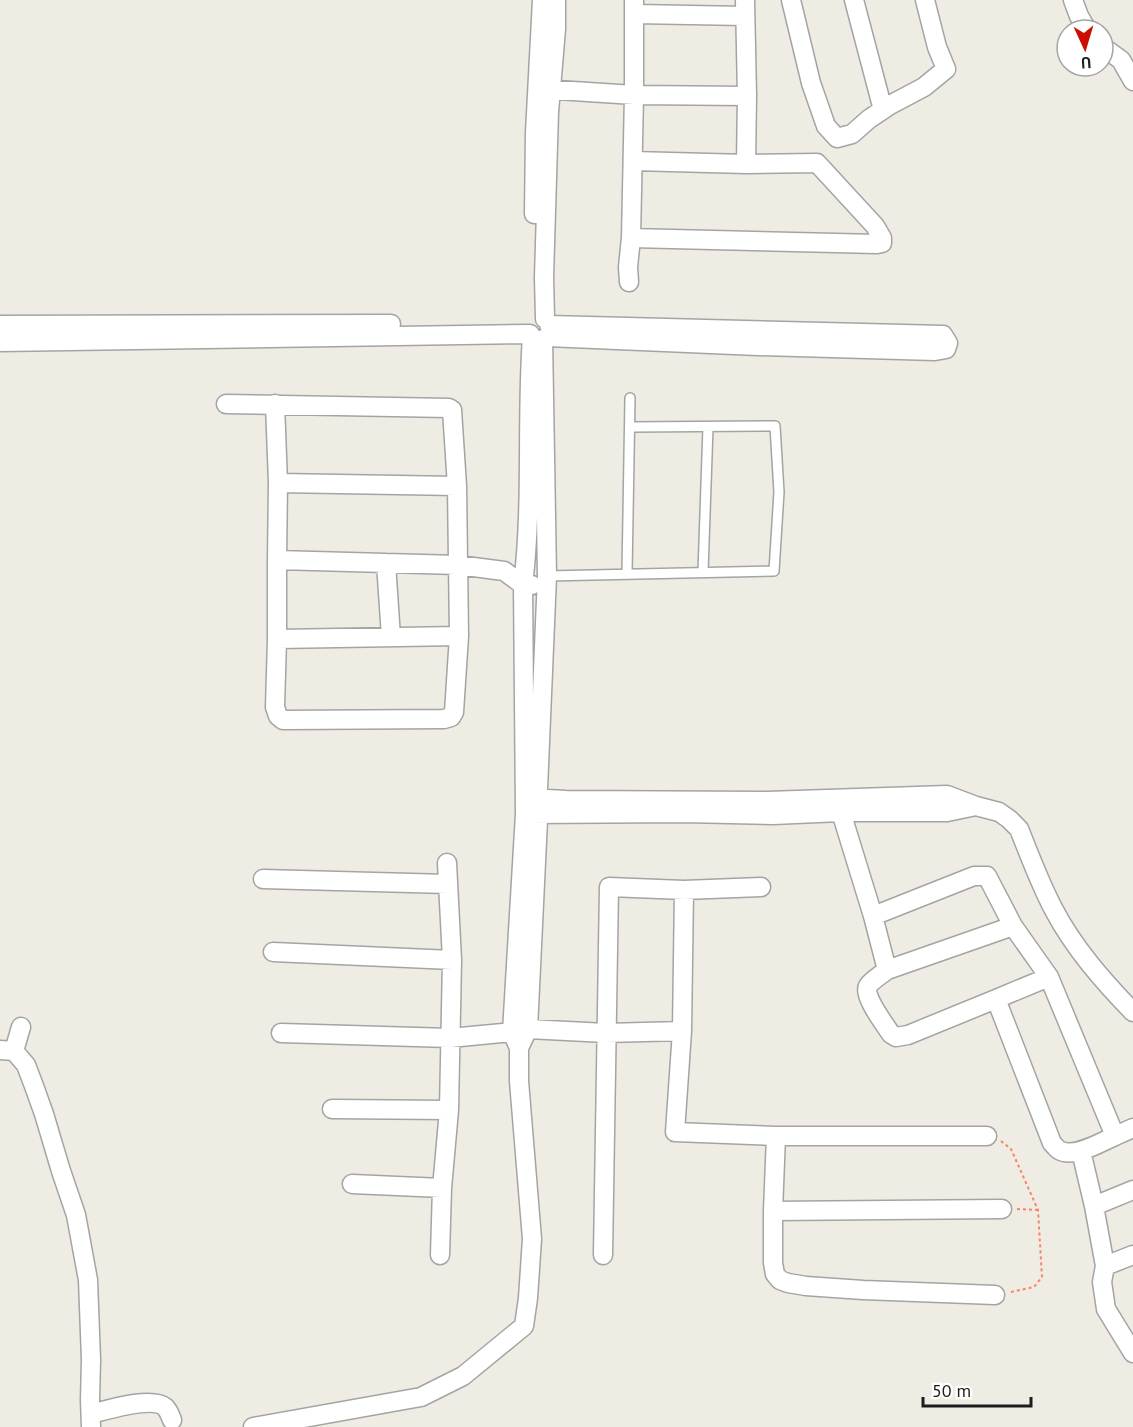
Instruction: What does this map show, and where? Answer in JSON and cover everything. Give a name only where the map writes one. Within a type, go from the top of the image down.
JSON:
[{"type":"street","points":[[542,0],[545,89]]},
{"type":"street","points":[[532,806],[538,789],[546,581],[538,329],[535,133],[556,29],[556,0]]},
{"type":"street","points":[[790,0],[811,83],[826,126],[837,138],[852,134],[869,119],[924,87],[946,69],[925,0]]},
{"type":"street","points":[[854,0],[883,110]]},
{"type":"street","points":[[1073,0],[1080,18]]},
{"type":"street","points":[[629,282],[634,7],[745,8],[746,164]]},
{"type":"street","points":[[1115,56],[1131,71]]},
{"type":"street","points":[[545,89],[634,95],[747,96]]},
{"type":"street","points":[[631,238],[882,243],[882,238],[875,226],[816,163],[633,161]]},
{"type":"street","points":[[0,325],[538,329],[943,335],[948,343],[946,349],[935,351],[758,346],[538,329],[0,342]]},
{"type":"street","points":[[253,1427],[422,1397],[463,1376],[524,1326],[532,1239],[519,1081],[532,806],[523,585],[527,552],[529,383],[538,329]]},
{"type":"street","points":[[226,404],[275,404],[449,408],[452,410],[457,486],[459,636],[454,712],[451,717],[444,719],[283,720],[278,716],[275,706],[278,639],[278,483],[275,404]]},
{"type":"street","points":[[278,483],[457,486]]},
{"type":"street","points":[[504,571],[527,552],[545,551]]},
{"type":"street","points":[[277,560],[458,565],[504,571],[523,585],[546,581]]},
{"type":"street","points":[[386,563],[391,637]]},
{"type":"street","points":[[278,639],[459,636]]},
{"type":"street","points":[[532,806],[947,795],[999,812],[1019,829],[1053,909],[1064,928],[1083,954],[1133,1012]]},
{"type":"street","points":[[532,806],[773,815],[841,812],[947,812],[976,806]]},
{"type":"street","points":[[841,812],[887,970]]},
{"type":"street","points":[[440,1255],[442,1188],[449,1110],[452,960],[447,863]]},
{"type":"street","points":[[873,916],[974,876],[987,876],[1013,926],[1049,977],[1115,1136]]},
{"type":"street","points":[[263,879],[448,884]]},
{"type":"street","points":[[603,1255],[609,887],[684,890],[761,887]]},
{"type":"street","points":[[684,890],[682,1031],[675,1132],[776,1136],[987,1136]]},
{"type":"street","points":[[1013,926],[887,970],[868,987],[867,991],[869,999],[891,1034],[896,1037],[908,1035],[1049,977]]},
{"type":"street","points":[[273,952],[452,960]]},
{"type":"street","points":[[996,999],[1052,1143],[1060,1150],[1069,1153],[1081,1151],[1133,1128]]},
{"type":"street","points":[[21,1028],[7,1050],[26,1065],[38,1095],[76,1215],[88,1280],[91,1420],[125,1407],[156,1403],[168,1410],[172,1420]]},
{"type":"street","points":[[280,1033],[450,1038],[682,1031]]},
{"type":"street","points":[[332,1109],[449,1110]]},
{"type":"street","points":[[776,1136],[773,1263],[775,1274],[780,1280],[788,1283],[863,1290],[996,1295]]},
{"type":"street","points":[[1081,1151],[1105,1266],[1102,1282],[1106,1309],[1124,1322],[1133,1353]]},
{"type":"street","points":[[352,1184],[442,1188]]},
{"type":"street","points":[[1094,1206],[1133,1190]]},
{"type":"street","points":[[773,1211],[1002,1209]]},
{"type":"street","points":[[1105,1266],[1133,1255]]},
{"type":"lane","points":[[627,574],[630,398]]},
{"type":"lane","points":[[546,581],[627,574],[774,571],[779,492],[775,426],[631,427]]},
{"type":"lane","points":[[703,572],[708,427]]},
{"type":"path","points":[[996,1295],[1034,1287],[1042,1277],[1038,1210],[1011,1149]]},
{"type":"path","points":[[1002,1209],[1038,1210]]}]
